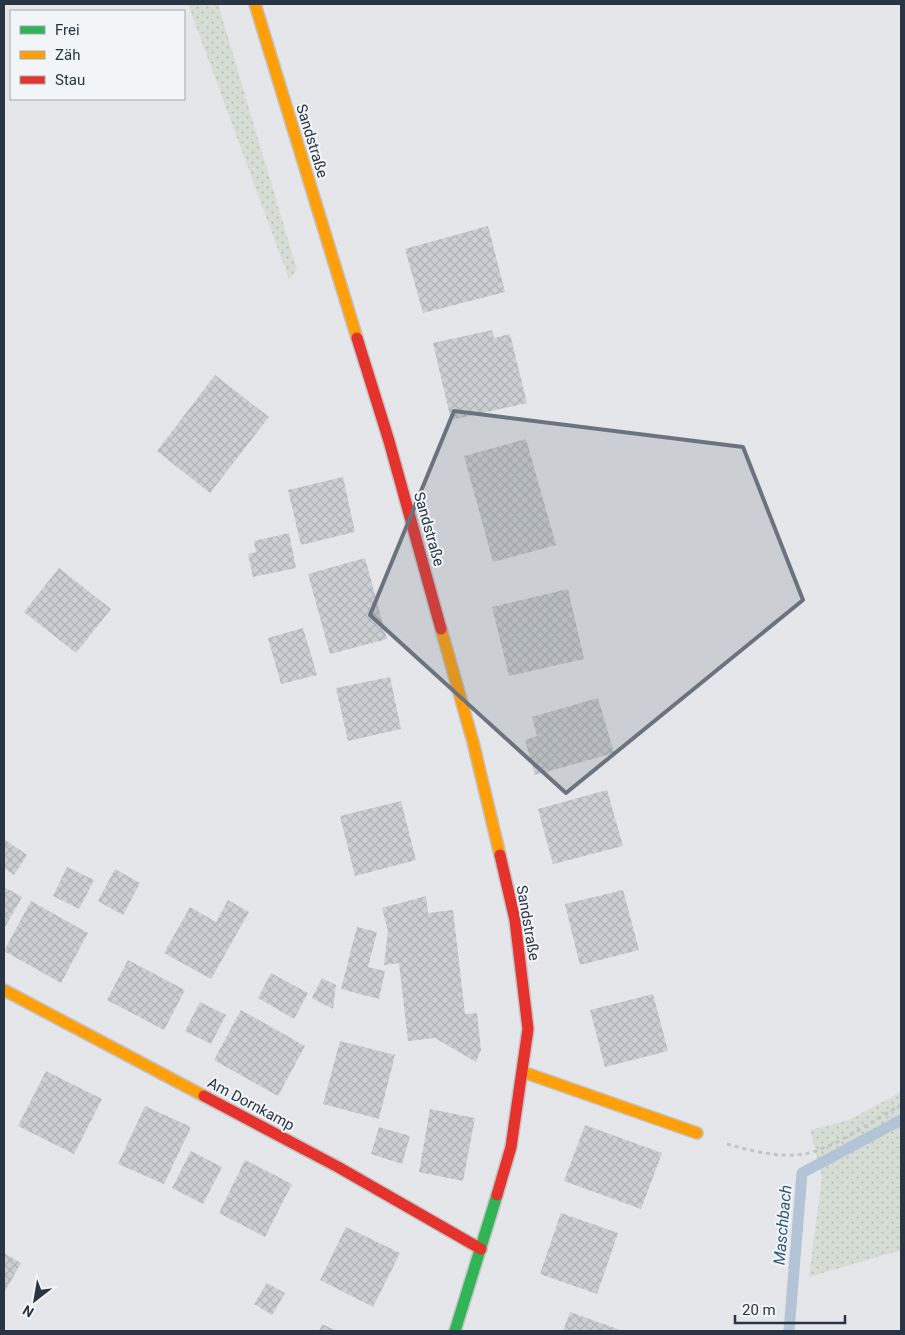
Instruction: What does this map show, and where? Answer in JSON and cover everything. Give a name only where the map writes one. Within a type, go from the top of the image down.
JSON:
[{"type":"street","name":"Sandstraße","points":[[255,4],[389,441],[473,742],[515,920],[528,1029],[523,1072],[511,1147],[455,1331]]},
{"type":"street","name":"Am Dornkamp","points":[[4,990],[329,1162],[481,1248]]},
{"type":"street","points":[[523,1072],[697,1133]]},
{"type":"path","points":[[697,1133],[773,1155],[805,1154],[831,1143],[901,1106]]},
{"type":"highlighted area","points":[[454,411],[743,447],[803,600],[566,793],[370,615]]},
{"type":"shaded area","points":[[188,4],[218,4],[297,270],[289,279]]},
{"type":"shaded area","points":[[901,1092],[901,1250],[809,1277],[822,1177],[810,1130],[849,1120]]},
{"type":"building","points":[[488,226],[505,292],[423,313],[405,249]]},
{"type":"building","points":[[492,330],[494,338],[510,334],[527,403],[451,420],[433,343]]},
{"type":"building","points":[[215,375],[269,417],[210,493],[157,451]]},
{"type":"building","points":[[526,439],[556,545],[493,562],[464,456]]},
{"type":"building","points":[[343,477],[355,532],[301,545],[288,490]]},
{"type":"building","points":[[289,533],[296,568],[253,577],[248,554],[256,552],[254,541]]},
{"type":"building","points":[[365,558],[387,639],[330,654],[308,574]]},
{"type":"building","points":[[59,568],[111,609],[76,653],[24,612]]},
{"type":"building","points":[[568,589],[584,659],[509,676],[492,607]]},
{"type":"building","points":[[303,628],[317,675],[281,684],[268,638]]},
{"type":"building","points":[[390,677],[401,729],[348,741],[336,688]]},
{"type":"building","points":[[598,698],[614,753],[535,775],[525,740],[537,736],[532,717]]},
{"type":"building","points":[[607,790],[623,846],[553,864],[538,809]]},
{"type":"building","points":[[401,801],[416,860],[355,876],[340,816]]},
{"type":"building","points":[[4,839],[27,855],[14,875],[4,868]]},
{"type":"building","points":[[67,867],[94,880],[79,909],[53,896]]},
{"type":"building","points":[[115,869],[140,883],[123,915],[98,901]]},
{"type":"building","points":[[4,887],[22,897],[4,929]]},
{"type":"building","points":[[623,890],[639,950],[580,965],[565,904]]},
{"type":"building","points":[[426,896],[428,913],[453,910],[465,1014],[477,1013],[481,1050],[476,1062],[435,1038],[408,1041],[399,963],[384,965],[388,931],[382,908]]},
{"type":"building","points":[[228,900],[249,912],[211,979],[164,953],[190,907],[216,922]]},
{"type":"building","points":[[31,901],[88,933],[61,983],[4,951]]},
{"type":"building","points":[[357,927],[377,932],[368,967],[385,971],[379,999],[341,989]]},
{"type":"building","points":[[128,960],[185,990],[164,1030],[107,1000]]},
{"type":"building","points":[[271,973],[308,993],[294,1019],[258,998]]},
{"type":"building","points":[[322,978],[336,985],[333,1009],[312,998]]},
{"type":"building","points":[[653,994],[668,1051],[605,1067],[590,1010]]},
{"type":"building","points":[[200,1002],[226,1015],[211,1044],[185,1031]]},
{"type":"building","points":[[241,1010],[305,1046],[278,1096],[214,1060]]},
{"type":"building","points":[[340,1041],[395,1055],[379,1119],[323,1104]]},
{"type":"building","points":[[46,1071],[102,1099],[74,1154],[18,1126]]},
{"type":"building","points":[[145,1106],[191,1127],[164,1184],[118,1164]]},
{"type":"building","points":[[430,1109],[475,1118],[463,1181],[419,1172]]},
{"type":"building","points":[[585,1125],[662,1153],[641,1209],[564,1181]]},
{"type":"building","points":[[379,1127],[410,1136],[402,1164],[371,1154]]},
{"type":"building","points":[[191,1151],[222,1167],[203,1204],[172,1188]]},
{"type":"building","points":[[245,1160],[292,1184],[265,1237],[219,1213]]},
{"type":"building","points":[[561,1213],[618,1233],[597,1294],[540,1274]]},
{"type":"building","points":[[346,1227],[400,1253],[373,1307],[320,1280]]},
{"type":"building","points":[[4,1253],[21,1263],[4,1293]]},
{"type":"building","points":[[267,1283],[285,1293],[272,1315],[254,1304]]},
{"type":"building","points":[[570,1312],[623,1331],[563,1331]]},
{"type":"building","points":[[322,1324],[337,1331],[319,1331]]},
{"type":"waterway","name":"Maschbach","points":[[789,1331],[802,1173],[901,1120]]},
{"type":"traffic: fast","points":[[455,1331],[497,1195]]},
{"type":"traffic: slow","points":[[255,4],[357,338]]},
{"type":"traffic: slow","points":[[441,629],[473,742],[500,855]]},
{"type":"traffic: slow","points":[[4,990],[204,1096]]},
{"type":"traffic: slow","points":[[523,1072],[697,1133]]},
{"type":"traffic: jam","points":[[357,338],[389,441],[441,629]]},
{"type":"traffic: jam","points":[[497,1195],[511,1147],[528,1029],[515,920],[500,855]]},
{"type":"traffic: jam","points":[[204,1096],[338,1167],[481,1249]]}]
